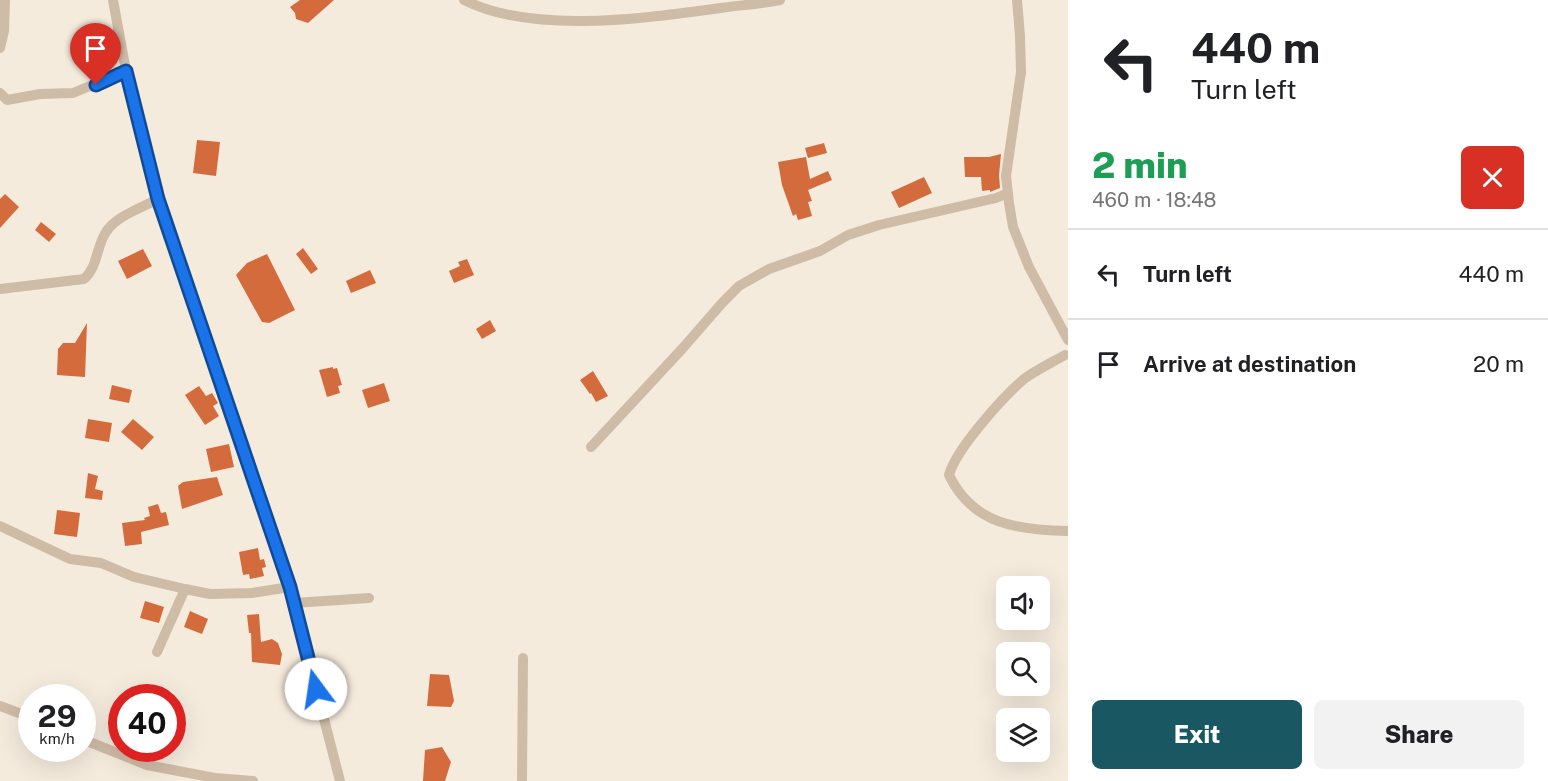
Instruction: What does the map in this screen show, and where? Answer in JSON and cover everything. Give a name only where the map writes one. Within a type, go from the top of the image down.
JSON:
[{"type":"street","points":[[0,48],[4,31],[5,0]]},
{"type":"street","points":[[113,0],[126,71],[158,199],[290,587],[340,781]]},
{"type":"street","points":[[464,0],[484,4],[507,15],[556,20],[645,17],[780,0]]},
{"type":"street","points":[[1017,0],[1020,72],[1006,176],[1013,227],[1029,267],[1068,340]]},
{"type":"street","points":[[0,93],[7,100],[40,94],[73,93],[126,71]]},
{"type":"street","points":[[591,447],[739,286],[770,269],[820,251],[848,235],[879,225],[996,198],[1008,193]]},
{"type":"street","points":[[0,289],[84,279],[90,274],[107,229],[118,220],[158,199]]},
{"type":"street","points":[[1065,355],[1026,377],[1008,394],[962,451],[949,475],[968,500],[989,518],[1037,529],[1068,531]]},
{"type":"street","points":[[0,526],[70,559],[101,563],[134,577],[185,589],[210,594],[290,587]]},
{"type":"street","points":[[157,652],[185,589]]},
{"type":"street","points":[[294,603],[369,598]]},
{"type":"street","points":[[522,781],[523,658]]},
{"type":"street","points":[[0,706],[18,713]]},
{"type":"street","points":[[96,745],[147,765],[215,778],[253,781]]},
{"type":"building","points":[[300,0],[334,0],[308,23],[296,19],[290,7]]},
{"type":"building","points":[[197,140],[220,142],[216,176],[193,173]]},
{"type":"building","points":[[824,143],[827,153],[808,158],[805,148]]},
{"type":"building","points":[[1001,154],[1000,188],[990,192],[990,190],[982,191],[981,177],[965,177],[964,157],[989,157]]},
{"type":"building","points":[[806,157],[810,179],[828,171],[832,180],[808,190],[812,201],[808,202],[812,216],[798,220],[796,214],[793,216],[782,185],[778,162]]},
{"type":"building","points":[[924,177],[932,193],[899,208],[891,192]]},
{"type":"building","points":[[5,194],[19,207],[0,228],[0,199]]},
{"type":"building","points":[[41,222],[56,234],[49,242],[35,230]]},
{"type":"building","points":[[303,248],[318,269],[311,274],[296,254]]},
{"type":"building","points":[[143,249],[152,266],[127,279],[118,261]]},
{"type":"building","points":[[267,254],[295,310],[269,323],[262,322],[236,275],[247,263]]},
{"type":"building","points":[[467,259],[474,275],[454,283],[449,271],[460,266],[458,262]]},
{"type":"building","points":[[370,270],[376,283],[351,293],[346,281]]},
{"type":"building","points":[[490,320],[496,331],[482,339],[476,329]]},
{"type":"building","points":[[87,323],[85,377],[57,375],[58,349],[63,343],[75,343]]},
{"type":"building","points":[[333,367],[333,369],[337,368],[342,385],[338,386],[340,393],[327,397],[319,370]]},
{"type":"building","points":[[593,371],[608,396],[596,402],[580,380]]},
{"type":"building","points":[[384,383],[390,401],[368,408],[362,390]]},
{"type":"building","points":[[112,385],[132,390],[129,403],[109,399]]},
{"type":"building","points":[[199,386],[206,396],[212,393],[218,403],[213,406],[219,416],[205,425],[185,395]]},
{"type":"building","points":[[88,419],[112,423],[109,442],[85,438]]},
{"type":"building","points":[[133,419],[154,437],[142,450],[121,432]]},
{"type":"building","points":[[229,444],[234,467],[211,472],[206,449]]},
{"type":"building","points":[[88,473],[98,476],[95,489],[103,491],[102,500],[85,498]]},
{"type":"building","points":[[217,477],[223,495],[182,509],[178,486],[183,482]]},
{"type":"building","points":[[158,504],[161,513],[166,512],[169,525],[141,532],[142,544],[125,546],[122,523],[145,520],[144,518],[150,516],[148,507]]},
{"type":"building","points":[[57,510],[80,513],[77,537],[54,534]]},
{"type":"building","points":[[258,548],[260,560],[264,559],[266,567],[262,568],[264,576],[250,579],[249,574],[243,575],[239,552]]},
{"type":"building","points":[[145,601],[164,607],[159,623],[140,618]]},
{"type":"building","points":[[190,611],[208,619],[202,634],[184,627]]},
{"type":"building","points":[[259,614],[261,642],[272,639],[278,643],[282,654],[280,665],[252,662],[251,633],[249,633],[247,615]]},
{"type":"building","points":[[430,674],[449,675],[454,701],[451,707],[427,706]]},
{"type":"building","points":[[442,747],[451,762],[445,781],[423,781],[425,750]]},
{"type":"route","points":[[96,85],[126,71],[158,199],[290,587],[316,689]]}]
